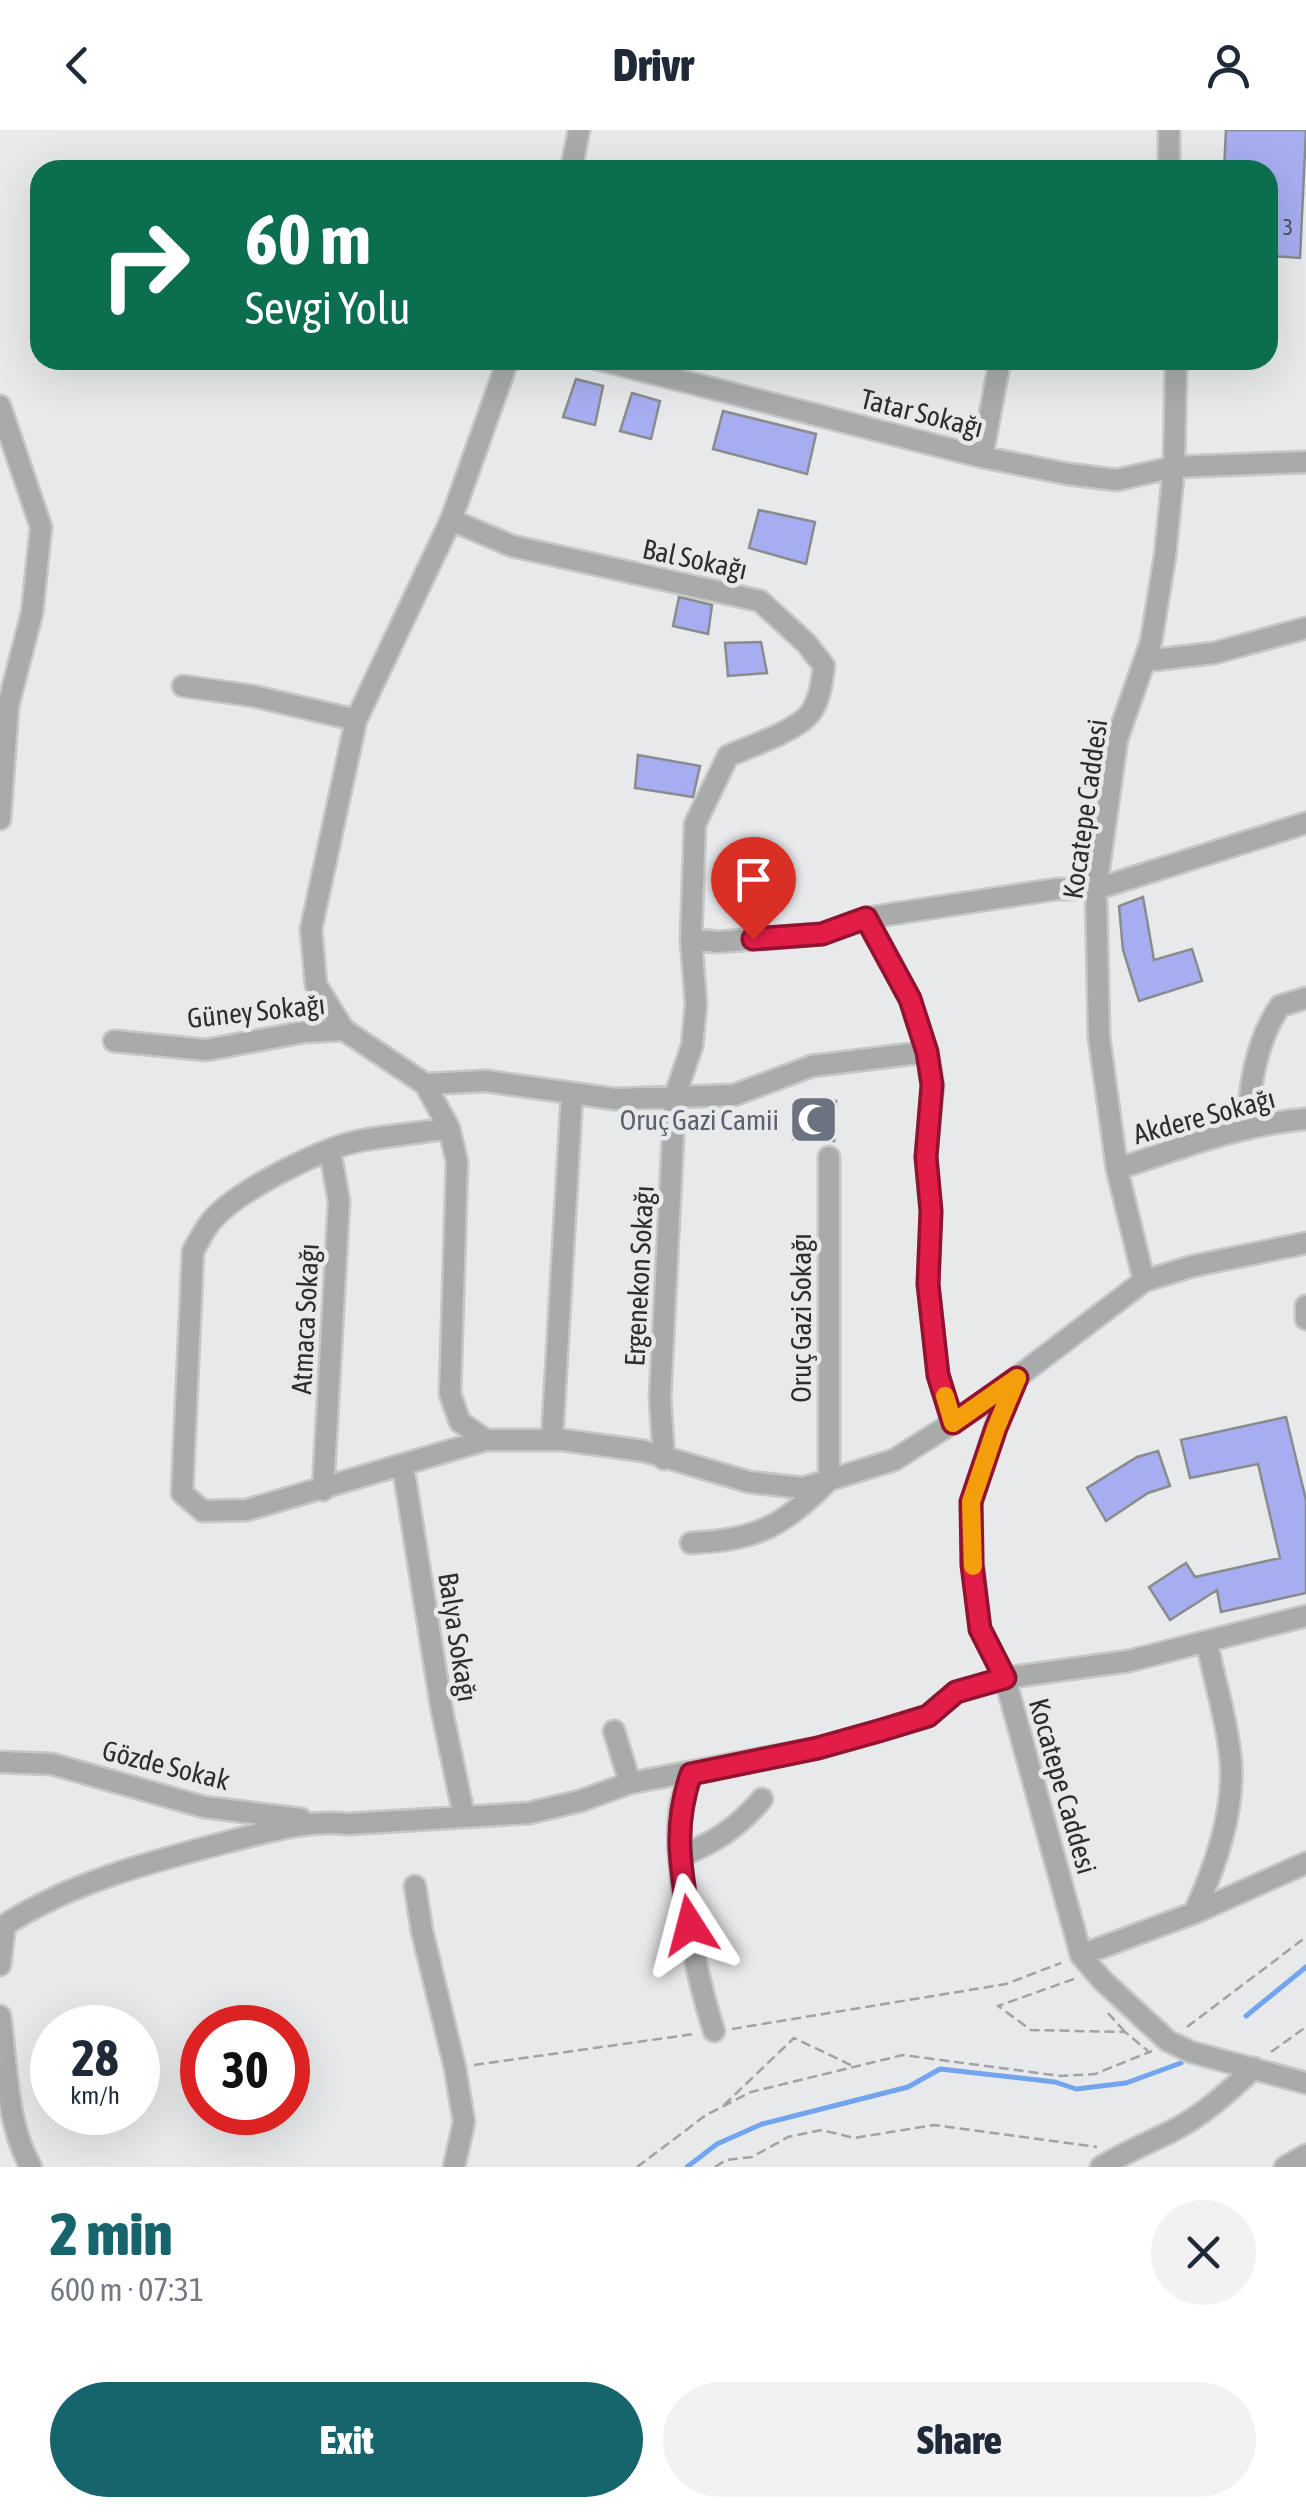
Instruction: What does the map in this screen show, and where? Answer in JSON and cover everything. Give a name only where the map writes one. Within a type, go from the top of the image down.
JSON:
[{"type":"street","points":[[574,160],[579,130]]},
{"type":"street","points":[[1169,160],[1170,130]]},
{"type":"street","points":[[486,1440],[460,1422],[450,1394],[456,1162],[449,1128],[425,1084],[344,1030],[316,985],[311,929],[356,720],[451,520],[504,370]]},
{"type":"street","name":"Tatar Sokağı","points":[[639,370],[982,457],[1068,474],[1117,480],[1174,466],[1306,462]]},
{"type":"street","points":[[982,457],[998,370]]},
{"type":"street","name":"Kocatepe Caddesi","points":[[1144,1281],[1117,1169],[1098,1038],[1096,888],[1117,738],[1152,642],[1174,466],[1176,370]]},
{"type":"street","points":[[0,406],[41,526],[32,612],[8,706],[0,819]]},
{"type":"street","name":"Bal Sokağı","points":[[451,520],[512,546],[760,601],[824,666],[821,688],[810,714],[774,737],[728,756]]},
{"type":"street","points":[[1144,662],[1214,653],[1306,628]]},
{"type":"street","points":[[182,686],[253,696],[356,720]]},
{"type":"street","name":"Ergenekon Sokağı","points":[[664,1459],[660,1398],[675,1096],[692,1046],[696,1004],[692,939],[695,824],[728,756]]},
{"type":"street","points":[[692,939],[718,942],[822,934],[866,918],[1057,889],[1096,888],[1306,823]]},
{"type":"street","points":[[866,918],[910,999],[927,1052],[932,1085],[926,1157],[931,1211],[928,1284],[938,1375],[953,1423]]},
{"type":"street","points":[[1247,1130],[1251,1080],[1268,1024],[1280,1006],[1306,998]]},
{"type":"street","name":"Güney Sokağı","points":[[114,1041],[206,1050],[304,1032],[344,1030]]},
{"type":"street","points":[[425,1084],[486,1081],[614,1100],[734,1096],[812,1066],[927,1052]]},
{"type":"street","points":[[552,1440],[572,1093]]},
{"type":"street","name":"Akdere Sokağı","points":[[1117,1169],[1247,1130],[1306,1119]]},
{"type":"street","points":[[449,1128],[362,1140],[330,1151],[232,1201],[211,1220],[194,1251],[182,1493],[203,1511],[247,1510],[486,1440],[552,1440],[644,1451],[749,1482],[802,1488],[894,1460],[1017,1378],[1144,1281],[1193,1266],[1306,1244]]},
{"type":"street","name":"Atmaca Sokağı","points":[[323,1490],[339,1201],[330,1151]]},
{"type":"street","name":"Oruç Gazi Sokağı","points":[[829,1157],[829,1480]]},
{"type":"street","points":[[1306,1306],[1306,1318]]},
{"type":"street","name":"Kocatepe Caddesi","points":[[1017,1378],[971,1502],[972,1565],[980,1629],[1005,1678],[1081,1955],[1102,1980],[1168,2041],[1192,2052],[1306,2083]]},
{"type":"street","name":"Balya Sokağı","points":[[403,1466],[442,1711],[464,1816]]},
{"type":"street","points":[[692,1543],[749,1536],[794,1515],[829,1480]]},
{"type":"street","points":[[0,1965],[2,1925],[36,1905],[90,1882],[190,1852],[319,1821],[348,1824],[529,1813],[580,1802],[630,1783],[818,1748],[882,1730],[928,1716],[956,1692],[1005,1678],[1129,1661],[1306,1616]]},
{"type":"street","points":[[1194,1913],[1212,1874],[1228,1803],[1231,1765],[1207,1644]]},
{"type":"street","points":[[614,1731],[630,1783]]},
{"type":"street","name":"Gözde Sokak","points":[[0,1762],[52,1764],[204,1807],[319,1821]]},
{"type":"street","points":[[691,1774],[680,1804],[679,1857],[702,1996],[714,2032]]},
{"type":"street","points":[[679,1857],[714,1842],[744,1822],[762,1799]]},
{"type":"street","points":[[1081,1955],[1194,1913],[1306,1863]]},
{"type":"street","points":[[415,1886],[464,2122],[454,2167]]},
{"type":"street","points":[[0,2016],[14,2118],[31,2167]]},
{"type":"street","points":[[1101,2167],[1215,2104],[1254,2068]]},
{"type":"street","points":[[1285,2167],[1306,2155]]},
{"type":"path","points":[[1198,2032],[1190,2024],[1306,1937]]},
{"type":"path","points":[[455,2068],[714,2032],[1006,1984],[1081,1955]]},
{"type":"path","points":[[1081,1983],[1073,1978],[998,2006],[1031,2030],[1125,2032]]},
{"type":"path","points":[[636,2167],[750,2092],[902,2055],[1061,2076],[1095,2074],[1149,2052],[1103,2008]]},
{"type":"path","points":[[1271,2051],[1306,2027]]},
{"type":"path","points":[[722,2107],[794,2038],[854,2066]]},
{"type":"path","points":[[716,2167],[726,2160],[752,2156],[788,2137],[822,2130],[854,2138],[934,2125],[1129,2150]]},
{"type":"building","points":[[1226,130],[1306,130],[1300,258],[1278,256],[1278,160],[1224,160]]},
{"type":"building","points":[[576,379],[603,386],[595,425],[563,417]]},
{"type":"building","points":[[632,393],[660,401],[651,439],[620,431]]},
{"type":"building","points":[[723,411],[816,434],[807,474],[713,449]]},
{"type":"building","points":[[759,510],[815,522],[806,564],[749,548]]},
{"type":"building","points":[[679,597],[712,605],[708,634],[673,626]]},
{"type":"building","points":[[761,642],[767,673],[728,676],[725,643]]},
{"type":"building","points":[[638,755],[700,766],[693,797],[635,788]]},
{"type":"building","points":[[1143,897],[1154,960],[1192,949],[1202,981],[1139,1001],[1123,950],[1119,906]]},
{"type":"building","name":"Oruç Gazi Camii","points":[[794,1100],[836,1101],[834,1141],[793,1139]]},
{"type":"building","points":[[1286,1417],[1306,1500],[1306,1593],[1221,1612],[1217,1590],[1170,1620],[1149,1587],[1186,1563],[1195,1577],[1280,1558],[1258,1464],[1190,1478],[1181,1440]]},
{"type":"building","points":[[1158,1451],[1170,1486],[1148,1493],[1106,1521],[1087,1488],[1137,1457]]},
{"type":"waterway","points":[[1246,2016],[1306,1967]]},
{"type":"waterway","points":[[687,2167],[717,2144],[762,2124],[908,2087],[940,2069],[1055,2082],[1076,2089],[1126,2083],[1181,2063]]},
{"type":"slow traffic","points":[[945,1396],[953,1423],[1017,1378],[971,1502],[973,1566]]},
{"type":"place","name":"Oruç Gazi Camii","points":[[814,1120]]},
{"type":"route","points":[[690,1925],[679,1857],[680,1804],[691,1774],[818,1748],[928,1716],[956,1692],[1005,1678],[980,1629],[972,1565],[971,1502],[1017,1378],[953,1423],[938,1375],[928,1284],[931,1211],[926,1157],[932,1085],[927,1052],[910,999],[866,918],[822,934],[753,939]]}]
